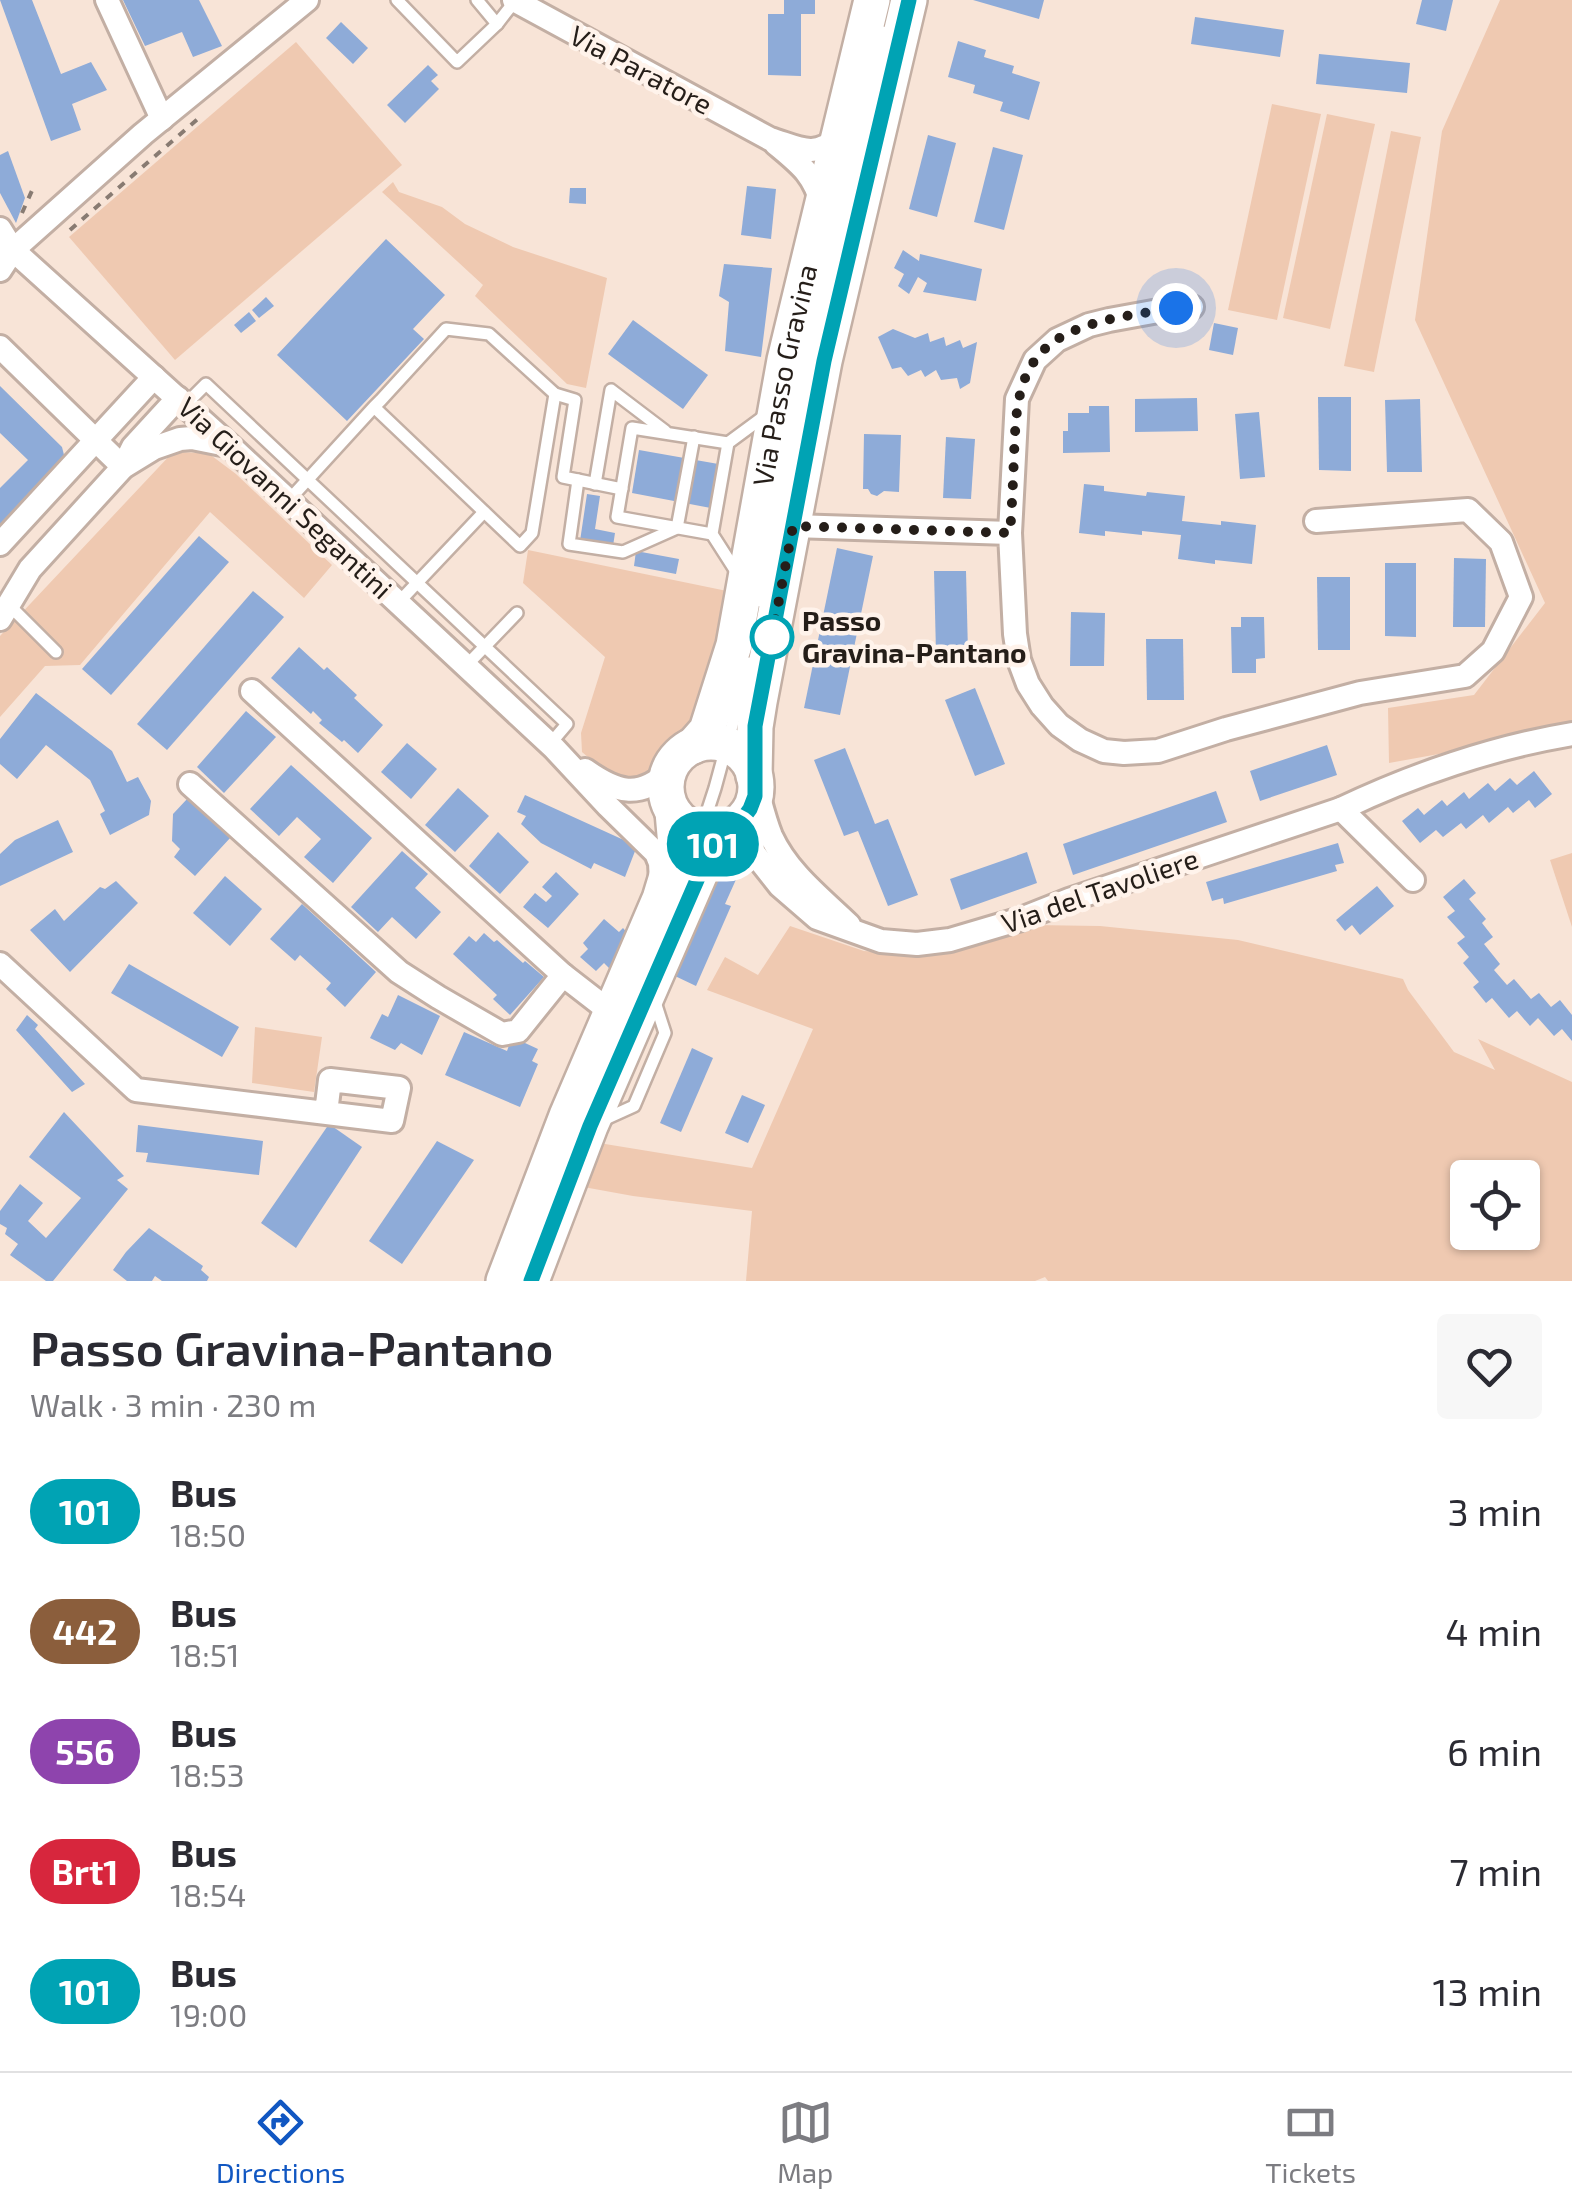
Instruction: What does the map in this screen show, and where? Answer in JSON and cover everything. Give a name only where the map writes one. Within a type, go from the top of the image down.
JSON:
[{"type":"main road","name":"Via Passo Gravina","points":[[669,771],[681,753],[710,745],[707,730],[751,600],[776,406],[838,138],[890,6]]},
{"type":"main road","name":"Via Passo Gravina","points":[[755,779],[755,726],[890,6]]},
{"type":"main road","points":[[504,1281],[567,1116],[668,896],[674,858],[696,828],[737,824],[755,796],[755,779],[747,760],[710,745]]},
{"type":"main road","points":[[531,1281],[590,1126],[714,841],[696,828],[666,792],[669,771]]},
{"type":"street","points":[[107,0],[162,119]]},
{"type":"street","points":[[6,260],[162,119],[307,0]]},
{"type":"street","name":"Via Paratore","points":[[514,1],[770,139],[815,151],[830,146],[838,138]]},
{"type":"street","name":"Via Paratore","points":[[770,139],[814,181],[822,207]]},
{"type":"street","name":"Via Giovanni Segantini","points":[[9,227],[6,260],[154,377],[552,746],[656,853],[668,896]]},
{"type":"street","points":[[1192,308],[1109,320],[1057,340],[1035,360],[1017,399],[1010,533],[1015,634],[1028,684],[1042,706],[1080,740],[1104,751],[1158,751],[1226,728],[1360,693],[1465,676],[1493,650],[1522,597],[1500,542],[1468,510],[1316,521]]},
{"type":"street","points":[[0,347],[124,467]]},
{"type":"street","points":[[0,544],[154,377]]},
{"type":"street","points":[[124,467],[133,447],[182,402]]},
{"type":"street","points":[[4,611],[30,569],[124,467],[154,448],[180,439],[230,446]]},
{"type":"street","points":[[793,526],[1010,533]]},
{"type":"street","points":[[252,691],[563,975],[612,1013]]},
{"type":"street","name":"Via del Tavoliere","points":[[856,931],[898,944],[950,940],[1340,809],[1428,772],[1537,740],[1572,734]]},
{"type":"street","name":"Via Giovanni Segantini","points":[[552,746],[604,783],[623,790],[644,788],[669,771]]},
{"type":"street","points":[[755,779],[770,832],[785,860],[856,931]]},
{"type":"street","points":[[190,784],[399,972],[502,1034],[518,1031],[563,975]]},
{"type":"street","points":[[608,806],[641,822],[696,828],[750,848],[800,905],[817,918],[856,931]]},
{"type":"street","points":[[1340,809],[1412,880]]},
{"type":"street","points":[[0,964],[136,1090],[326,1113]]},
{"type":"lane","points":[[397,0],[457,62],[497,24],[514,1]]},
{"type":"lane","points":[[477,0],[497,24]]},
{"type":"lane","points":[[751,600],[890,6]]},
{"type":"lane","points":[[288,501],[446,329],[489,334],[555,394],[575,400],[563,477],[622,489]]},
{"type":"lane","points":[[182,402],[206,384],[568,724],[552,746]]},
{"type":"lane","points":[[595,484],[611,390],[669,434]]},
{"type":"lane","points":[[374,407],[520,546],[532,533],[555,394]]},
{"type":"lane","points":[[751,600],[712,534],[728,442],[776,406]]},
{"type":"lane","points":[[712,534],[617,516],[632,428],[728,442]]},
{"type":"lane","points":[[677,528],[694,437]]},
{"type":"lane","points":[[578,480],[569,544],[623,552],[677,528]]},
{"type":"lane","points":[[398,603],[484,512]]},
{"type":"lane","points":[[4,611],[56,652]]},
{"type":"lane","points":[[466,666],[517,613]]},
{"type":"lane","points":[[696,828],[710,745],[752,646]]},
{"type":"lane","points":[[518,1281],[668,896]]},
{"type":"path","points":[[66,234],[203,114]]},
{"type":"path","points":[[9,227],[34,186]]},
{"type":"shaded area","points":[[1500,0],[1572,0],[1572,730],[1389,763],[1388,708],[1474,695],[1545,603],[1415,320],[1442,131]]},
{"type":"shaded area","points":[[296,42],[402,165],[175,360],[69,237]]},
{"type":"shaded area","points":[[1272,104],[1321,114],[1277,320],[1228,310]]},
{"type":"shaded area","points":[[1327,114],[1375,124],[1330,329],[1283,318]]},
{"type":"shaded area","points":[[1391,131],[1421,137],[1374,372],[1344,366]]},
{"type":"shaded area","points":[[393,182],[399,192],[442,207],[465,224],[513,247],[607,278],[586,388],[567,384],[475,296],[483,285],[382,192]]},
{"type":"shaded area","points":[[173,452],[208,453],[236,474],[332,565],[304,598],[210,512],[80,665],[45,666],[0,717],[0,636]]},
{"type":"shaded area","points":[[528,550],[727,591],[701,714],[691,728],[666,745],[652,768],[642,776],[604,771],[582,752],[581,733],[605,657],[523,583]]},
{"type":"shaded area","points":[[1572,853],[1572,927],[1550,860]]},
{"type":"shaded area","points":[[1033,925],[1100,926],[1238,940],[1403,979],[1454,1052],[1495,1070],[1478,1039],[1572,1082],[1572,1281],[1048,1281],[1045,1277],[1035,1281],[746,1281],[752,1211],[578,1186],[599,1143],[752,1168],[813,1029],[707,990],[725,957],[758,975],[790,926],[864,951],[894,953]]},
{"type":"shaded area","points":[[255,1027],[322,1037],[314,1092],[252,1083]]},
{"type":"building","points":[[0,0],[32,0],[61,74],[91,62],[107,90],[72,104],[81,130],[51,141]]},
{"type":"building","points":[[123,0],[199,0],[222,46],[193,57],[182,32],[145,46]]},
{"type":"building","points":[[784,0],[815,0],[815,14],[801,14],[801,76],[768,75],[768,14],[784,14]]},
{"type":"building","points":[[973,0],[1044,0],[1039,19]]},
{"type":"building","points":[[1422,0],[1453,0],[1446,31],[1416,24]]},
{"type":"building","points":[[1195,17],[1284,30],[1280,57],[1191,44]]},
{"type":"building","points":[[341,22],[368,48],[353,64],[326,38]]},
{"type":"building","points":[[958,41],[986,50],[984,57],[1014,66],[1012,73],[1040,82],[1029,120],[1000,111],[1003,102],[973,93],[975,85],[948,77]]},
{"type":"building","points":[[1319,54],[1410,63],[1407,93],[1316,84]]},
{"type":"building","points":[[428,65],[438,75],[431,81],[439,89],[405,123],[387,105]]},
{"type":"building","points":[[928,135],[956,143],[937,217],[909,209]]},
{"type":"building","points":[[993,147],[1023,155],[1004,230],[974,222]]},
{"type":"building","points":[[8,151],[25,198],[16,223],[0,193],[0,155]]},
{"type":"building","points":[[747,186],[776,189],[771,239],[741,235]]},
{"type":"building","points":[[570,188],[586,188],[586,204],[569,203]]},
{"type":"building","points":[[386,239],[445,295],[413,329],[424,339],[347,421],[277,355]]},
{"type":"building","points":[[903,250],[919,261],[920,254],[982,269],[976,301],[923,292],[927,283],[918,277],[909,294],[898,286],[904,274],[894,268]]},
{"type":"building","points":[[724,264],[772,268],[761,357],[725,351],[729,302],[719,296]]},
{"type":"building","points":[[266,297],[274,306],[259,318],[252,310]]},
{"type":"building","points":[[249,312],[256,321],[241,333],[234,325]]},
{"type":"building","points":[[633,320],[708,375],[683,409],[608,354]]},
{"type":"building","points":[[1214,323],[1238,328],[1233,355],[1209,350]]},
{"type":"building","points":[[893,329],[915,338],[928,333],[930,342],[944,337],[946,346],[960,340],[963,348],[977,342],[970,383],[960,389],[957,378],[941,380],[936,370],[925,377],[921,370],[908,376],[901,367],[892,369],[878,337]]},
{"type":"building","points":[[0,386],[62,447],[64,455],[61,463],[0,526],[0,488],[28,460],[0,433]]},
{"type":"building","points":[[1318,397],[1351,397],[1351,471],[1319,470]]},
{"type":"building","points":[[1197,398],[1198,431],[1135,432],[1135,399]]},
{"type":"building","points":[[1420,399],[1422,472],[1387,472],[1385,400]]},
{"type":"building","points":[[1089,406],[1109,406],[1110,452],[1063,453],[1068,413],[1089,413]]},
{"type":"building","points":[[1259,412],[1265,477],[1240,479],[1235,414]]},
{"type":"building","points":[[864,434],[901,435],[899,492],[884,491],[877,496],[863,489]]},
{"type":"building","points":[[946,437],[975,439],[971,499],[943,498]]},
{"type":"building","points":[[639,450],[724,465],[716,509],[632,493]]},
{"type":"building","points":[[1084,484],[1104,486],[1104,491],[1146,496],[1147,492],[1185,496],[1182,521],[1256,525],[1252,564],[1178,559],[1181,535],[1142,531],[1142,535],[1079,533]]},
{"type":"building","points":[[587,494],[600,496],[595,529],[615,533],[613,546],[580,541]]},
{"type":"building","points":[[199,536],[229,562],[111,695],[82,669]]},
{"type":"building","points":[[837,548],[873,556],[840,715],[804,708]]},
{"type":"building","points":[[636,551],[679,559],[676,574],[634,566]]},
{"type":"building","points":[[1454,558],[1486,559],[1485,627],[1453,627]]},
{"type":"building","points":[[1385,563],[1416,563],[1416,637],[1385,636]]},
{"type":"building","points":[[934,571],[966,571],[968,653],[936,653]]},
{"type":"building","points":[[1317,577],[1350,577],[1350,650],[1318,650]]},
{"type":"building","points":[[253,591],[284,617],[167,750],[137,724]]},
{"type":"building","points":[[1071,612],[1105,613],[1104,666],[1070,666]]},
{"type":"building","points":[[1241,617],[1264,617],[1265,658],[1256,659],[1256,673],[1232,673],[1231,627],[1241,627]]},
{"type":"building","points":[[1146,639],[1183,639],[1184,700],[1147,700]]},
{"type":"building","points":[[299,647],[324,670],[327,667],[383,725],[358,753],[271,678]]},
{"type":"building","points":[[975,688],[1005,764],[975,776],[945,700]]},
{"type":"building","points":[[36,693],[112,751],[127,782],[138,777],[151,801],[149,815],[110,835],[100,814],[105,811],[90,780],[46,745],[17,779],[0,764],[0,739]]},
{"type":"building","points":[[246,711],[276,737],[224,793],[197,767]]},
{"type":"building","points":[[407,743],[437,769],[411,799],[381,772]]},
{"type":"building","points":[[1327,745],[1337,775],[1260,801],[1250,771]]},
{"type":"building","points":[[845,748],[875,824],[888,819],[918,895],[888,906],[858,831],[844,836],[814,760]]},
{"type":"building","points":[[291,765],[372,838],[333,883],[304,857],[321,839],[297,817],[279,836],[250,809]]},
{"type":"building","points":[[1534,771],[1552,794],[1535,808],[1529,800],[1513,813],[1508,807],[1489,823],[1483,815],[1466,829],[1461,823],[1443,837],[1436,830],[1420,843],[1402,821],[1418,808],[1424,815],[1442,800],[1447,806],[1464,792],[1469,799],[1488,783],[1495,791],[1510,778],[1517,785]]},
{"type":"building","points":[[458,788],[489,816],[455,852],[425,825]]},
{"type":"building","points":[[1216,791],[1227,822],[1073,875],[1063,844]]},
{"type":"building","points":[[525,795],[637,846],[625,877],[594,863],[591,869],[541,843],[521,824],[526,816],[517,812]]},
{"type":"building","points":[[188,798],[231,837],[195,876],[174,857],[180,849],[172,841],[173,814]]},
{"type":"building","points":[[58,820],[73,852],[0,886],[0,854],[15,840]]},
{"type":"building","points":[[498,832],[529,862],[500,894],[469,866]]},
{"type":"building","points":[[1338,843],[1344,863],[1335,865],[1337,871],[1224,904],[1223,898],[1212,901],[1206,882]]},
{"type":"building","points":[[402,851],[428,874],[415,888],[441,912],[416,939],[392,917],[378,932],[351,907]]},
{"type":"building","points":[[1027,852],[1037,883],[961,910],[950,879]]},
{"type":"building","points":[[727,857],[743,864],[725,904],[731,906],[696,986],[675,976]]},
{"type":"building","points":[[556,872],[579,894],[548,928],[523,907],[535,893],[546,902],[552,896],[542,887]]},
{"type":"building","points":[[225,876],[262,909],[230,946],[193,913]]},
{"type":"building","points":[[1464,879],[1476,893],[1469,899],[1486,919],[1482,923],[1493,937],[1484,944],[1500,964],[1494,970],[1507,985],[1514,979],[1531,999],[1539,993],[1551,1007],[1560,1000],[1572,1015],[1572,1041],[1562,1029],[1554,1036],[1538,1018],[1530,1026],[1517,1011],[1509,1018],[1492,998],[1486,1003],[1473,987],[1479,982],[1463,963],[1469,957],[1457,943],[1465,937],[1447,917],[1455,911],[1443,897]]},
{"type":"building","points":[[116,881],[138,903],[70,972],[30,930],[55,909],[64,921],[100,887],[105,889]]},
{"type":"building","points":[[1377,886],[1394,906],[1360,935],[1352,925],[1345,931],[1336,920]]},
{"type":"building","points":[[302,904],[376,972],[345,1007],[326,989],[331,983],[300,955],[295,961],[270,939]]},
{"type":"building","points":[[604,919],[630,936],[618,950],[622,955],[609,968],[604,963],[596,971],[580,957],[588,949],[583,943]]},
{"type":"building","points":[[484,933],[544,977],[510,1015],[493,999],[497,995],[453,954],[469,936],[476,942]]},
{"type":"building","points":[[129,964],[239,1027],[222,1057],[111,993]]},
{"type":"building","points":[[398,995],[440,1016],[422,1055],[401,1043],[395,1050],[370,1038],[382,1014],[388,1017]]},
{"type":"building","points":[[27,1015],[85,1084],[72,1092],[16,1030]]},
{"type":"building","points":[[464,1032],[507,1051],[512,1037],[538,1049],[532,1061],[538,1064],[520,1107],[445,1075]]},
{"type":"building","points":[[692,1048],[713,1058],[681,1132],[660,1123]]},
{"type":"building","points":[[742,1095],[765,1105],[748,1143],[725,1133]]},
{"type":"building","points":[[64,1112],[124,1176],[117,1180],[128,1189],[53,1281],[46,1281],[10,1255],[18,1244],[5,1234],[7,1228],[0,1224],[0,1211],[20,1184],[43,1203],[28,1221],[46,1238],[81,1198],[29,1157]]},
{"type":"building","points":[[329,1124],[362,1147],[296,1248],[261,1223]]},
{"type":"building","points":[[138,1125],[263,1141],[259,1175],[146,1162],[148,1153],[136,1152]]},
{"type":"building","points":[[437,1141],[474,1160],[402,1264],[369,1241]]},
{"type":"building","points":[[149,1228],[203,1266],[207,1281],[162,1281],[155,1276],[152,1281],[127,1281],[113,1270]]},
{"type":"bus line","name":"101","points":[[531,1281],[590,1126],[714,841],[721,831],[742,820],[755,796],[755,726],[824,361],[909,0]]},
{"type":"place","name":"Passo Gravina-Pantano","points":[[772,637]]},
{"type":"route","points":[[772,637],[793,526],[1010,533],[1017,399],[1035,360],[1070,332],[1109,320],[1176,308]]}]
